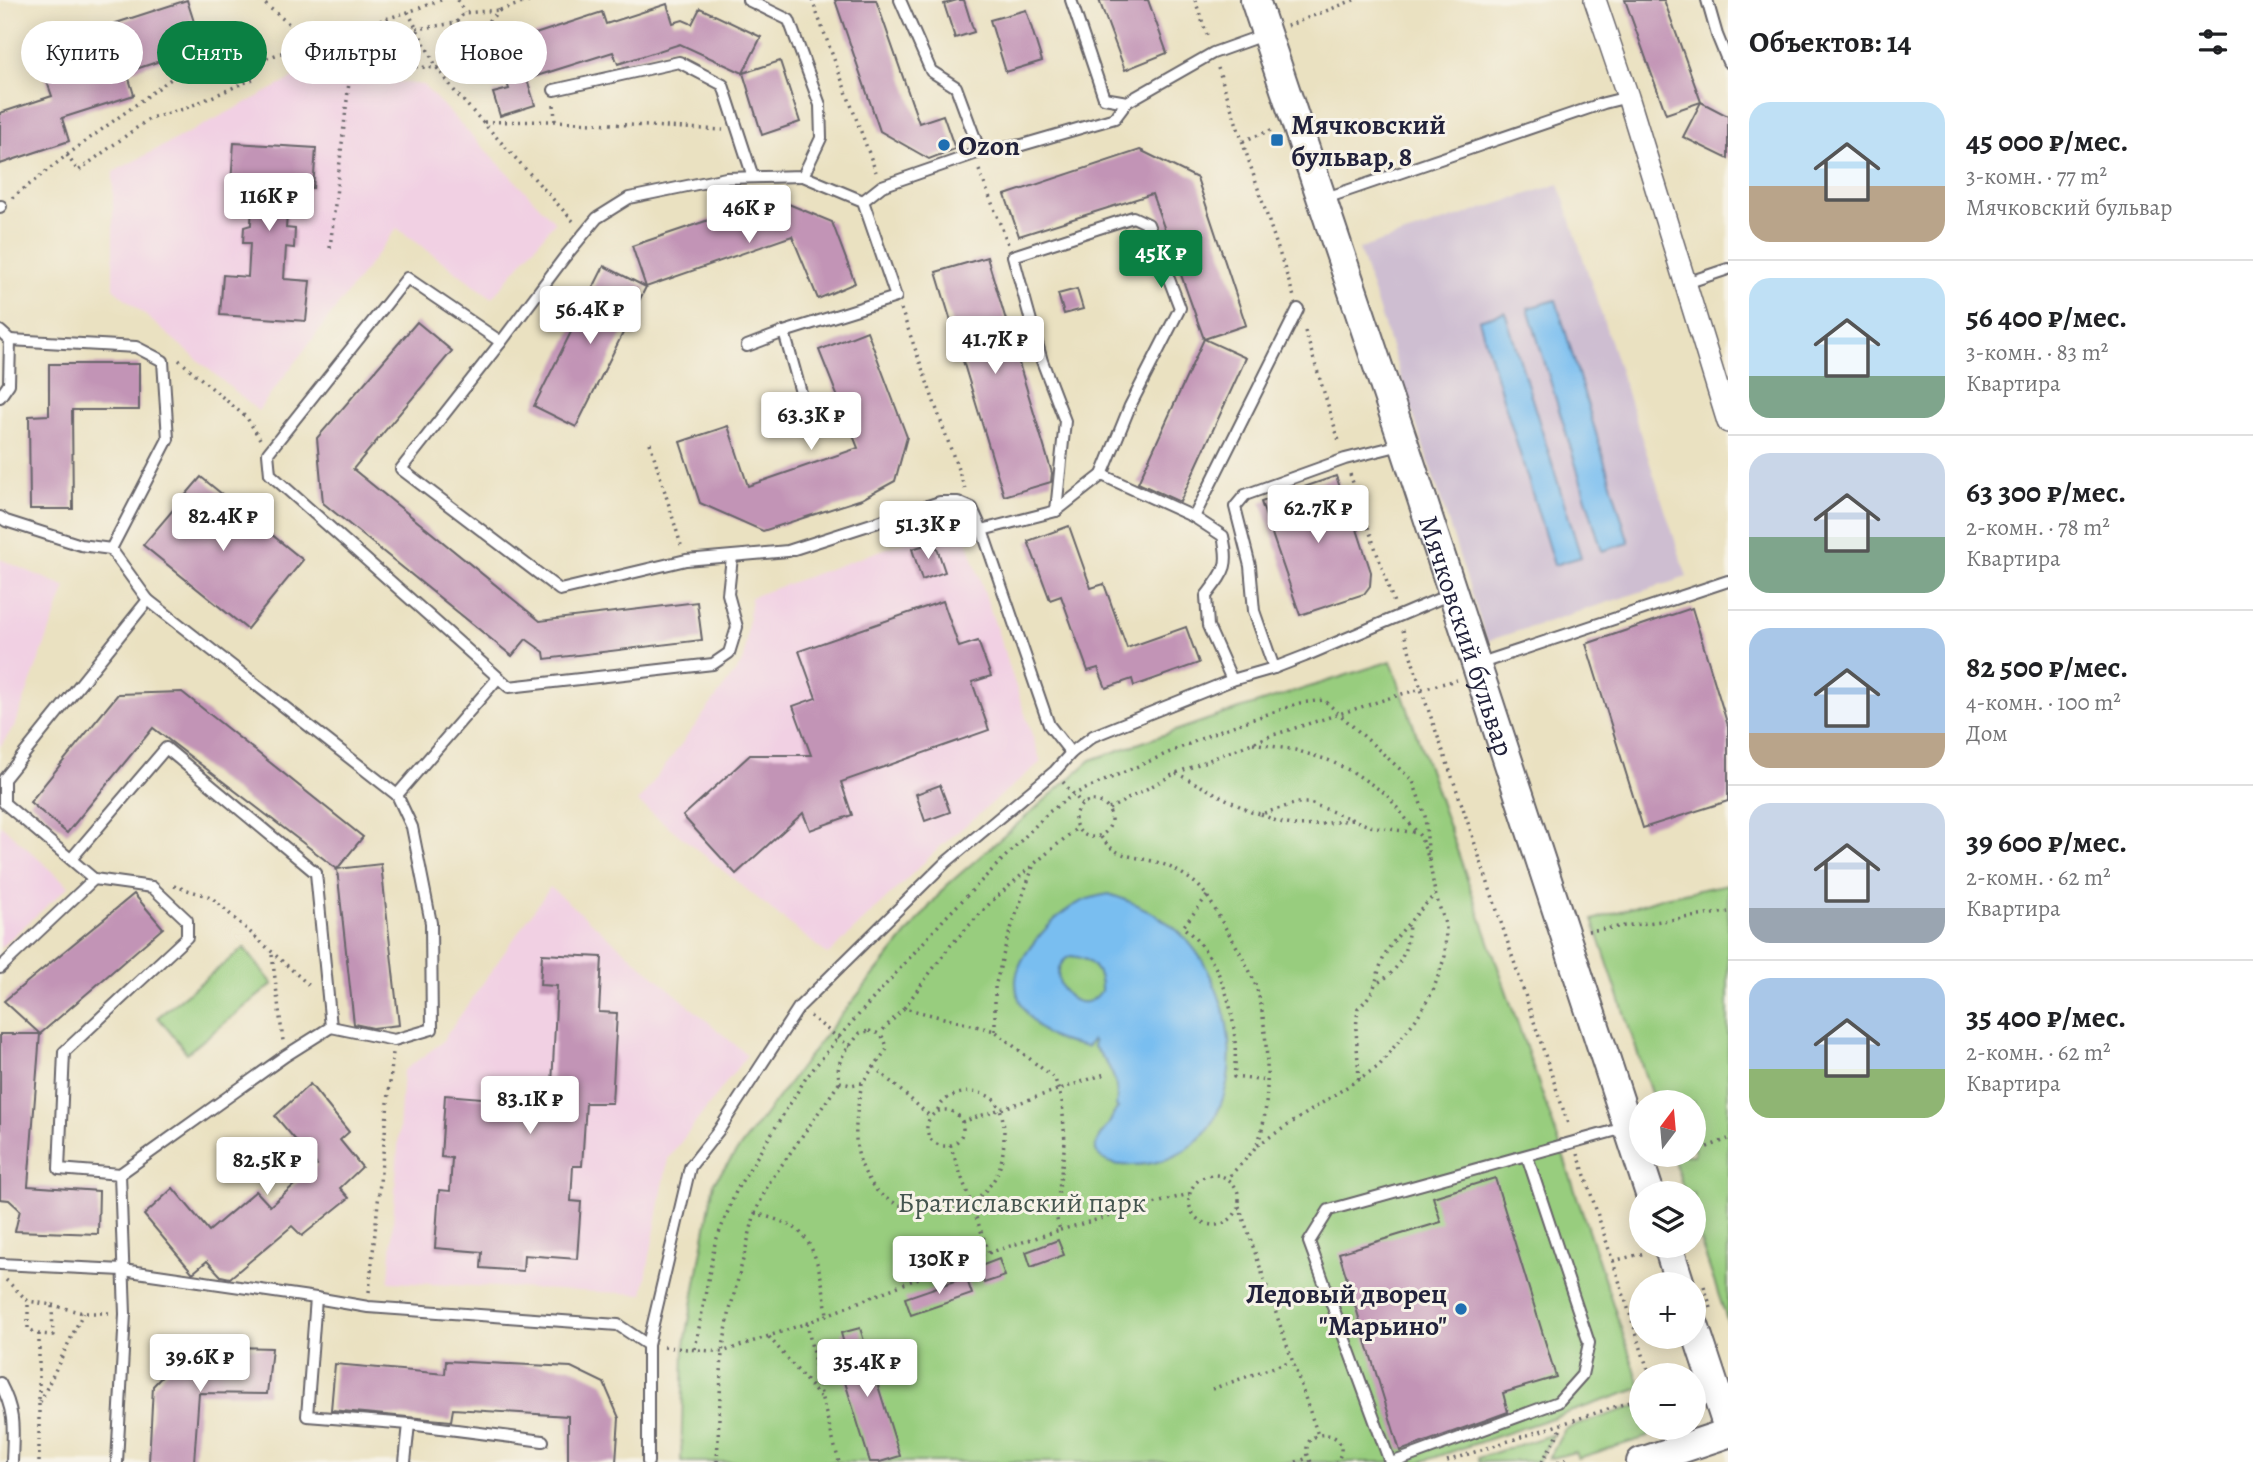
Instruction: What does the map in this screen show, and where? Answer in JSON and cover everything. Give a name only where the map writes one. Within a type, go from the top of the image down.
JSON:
[{"type":"street","name":"Мячковский бульвар","points":[[1255,0],[1646,1181]]},
{"type":"street","points":[[1595,0],[1628,97],[1728,422]]},
{"type":"street","points":[[1706,1330],[1728,1428]]},
{"type":"street","points":[[1641,1462],[1728,1433]]},
{"type":"lane","points":[[748,0],[789,20],[820,105],[821,138],[803,176]]},
{"type":"lane","points":[[900,0],[931,72],[956,87],[976,153]]},
{"type":"lane","points":[[1071,0],[1104,98],[1127,102]]},
{"type":"lane","points":[[1707,0],[1728,62]]},
{"type":"lane","points":[[863,201],[882,186],[976,153],[1022,145],[1115,118],[1127,102],[1213,53],[1266,34]]},
{"type":"lane","points":[[554,90],[679,62],[723,85],[753,177]]},
{"type":"lane","points":[[1322,199],[1628,97]]},
{"type":"lane","points":[[747,346],[783,332],[897,297],[863,201],[803,176],[726,178],[629,198],[597,218],[584,233],[401,469],[561,590],[686,560],[788,551],[940,502],[958,502],[972,508],[982,530],[1049,725],[1071,753]]},
{"type":"lane","points":[[982,530],[1056,511],[1102,475],[1130,406],[1180,308],[1148,224],[1133,217],[1013,256],[1042,361],[1065,421],[1056,511]]},
{"type":"lane","points":[[1686,283],[1728,269]]},
{"type":"lane","points":[[501,342],[407,278],[268,453],[270,474],[509,687],[713,664],[729,653],[737,626],[728,594],[732,557]]},
{"type":"lane","points":[[1194,517],[1298,309]]},
{"type":"lane","points":[[0,331],[10,340],[136,347],[163,360],[168,439],[111,549]]},
{"type":"lane","points":[[783,332],[812,432]]},
{"type":"lane","points":[[0,397],[9,384],[10,340]]},
{"type":"lane","points":[[1274,668],[1254,611],[1250,566],[1235,507],[1245,495],[1345,459],[1404,444]]},
{"type":"lane","points":[[1102,475],[1194,517],[1223,536],[1228,558],[1222,576],[1206,596],[1208,626],[1232,680]]},
{"type":"lane","points":[[0,517],[80,545],[111,549],[148,600],[397,795],[412,827],[431,923],[432,1029],[394,1040],[331,1027],[285,1056],[120,1174],[59,1169],[64,1052],[187,937],[187,920],[152,887],[94,879],[4,803],[4,779],[148,600]]},
{"type":"lane","points":[[1478,670],[1728,582]]},
{"type":"lane","points":[[648,1462],[648,1345],[690,1167],[719,1130],[799,1007],[945,863],[1093,736],[1232,680],[1274,668],[1453,593]]},
{"type":"lane","points":[[397,795],[498,678]]},
{"type":"lane","points":[[72,858],[166,748],[316,873],[331,1027]]},
{"type":"lane","points":[[0,968],[94,879]]},
{"type":"lane","points":[[1527,1156],[1589,1343],[1582,1374],[1558,1402],[1392,1462],[1310,1242],[1329,1210],[1628,1127]]},
{"type":"lane","points":[[117,1462],[125,1314],[120,1174]]},
{"type":"lane","points":[[0,1264],[122,1270],[368,1307],[618,1325],[648,1345]]},
{"type":"lane","points":[[316,1298],[307,1416],[409,1424],[543,1441]]},
{"type":"lane","points":[[0,1384],[13,1416],[12,1462]]},
{"type":"lane","points":[[405,1462],[409,1424]]},
{"type":"path","points":[[260,0],[286,21]]},
{"type":"path","points":[[379,21],[441,0]]},
{"type":"path","points":[[458,0],[464,13]]},
{"type":"path","points":[[421,28],[456,23],[464,13],[500,10],[530,0]]},
{"type":"path","points":[[812,0],[882,186]]},
{"type":"path","points":[[1266,34],[1354,0]]},
{"type":"path","points":[[488,21],[500,10]]},
{"type":"path","points":[[408,12],[412,21]]},
{"type":"path","points":[[421,38],[435,63]]},
{"type":"path","points":[[1,207],[164,84]]},
{"type":"path","points":[[67,155],[78,172],[150,118],[184,109],[242,84]]},
{"type":"path","points":[[330,248],[349,84]]},
{"type":"path","points":[[450,84],[584,233]]},
{"type":"path","points":[[1243,141],[1271,130],[1267,117]]},
{"type":"path","points":[[484,122],[555,121],[738,131]]},
{"type":"path","points":[[976,153],[1013,256]]},
{"type":"path","points":[[897,297],[972,508]]},
{"type":"path","points":[[163,360],[170,352],[247,418],[268,453]]},
{"type":"path","points":[[650,443],[686,560]]},
{"type":"path","points":[[1399,616],[1646,1363]]},
{"type":"path","points":[[1109,809],[1177,773],[1253,744],[1478,670]]},
{"type":"path","points":[[695,1349],[715,1243],[737,1189],[806,1078],[946,917],[1049,812],[1074,794],[1221,730],[1300,703],[1324,700],[1413,781],[1425,816],[1435,893],[1446,927],[1445,956],[1433,991],[1416,1019],[1379,1066],[1256,1146],[1227,1179]]},
{"type":"path","points":[[1253,744],[1294,750],[1328,760],[1353,772],[1386,794],[1418,834],[1429,859]]},
{"type":"path","points":[[1055,771],[1082,804]]},
{"type":"path","points":[[1177,773],[1251,812],[1277,822],[1309,827],[1353,820]]},
{"type":"path","points":[[1092,801],[1102,803],[1109,809],[1112,820],[1109,830],[1101,836],[1092,838],[1083,835],[1077,828],[1075,820],[1082,804],[1092,801]]},
{"type":"path","points":[[1261,814],[1297,803],[1310,803],[1369,826],[1418,834]]},
{"type":"path","points":[[880,1033],[904,1008],[950,946],[992,901],[1077,828]]},
{"type":"path","points":[[1101,836],[1116,852],[1154,861],[1183,874],[1198,885],[1237,948],[1257,990],[1265,1021],[1267,1082],[1256,1146]]},
{"type":"path","points":[[995,1031],[995,986],[1007,940],[1034,864]]},
{"type":"path","points":[[169,884],[211,897],[329,1002]]},
{"type":"path","points":[[1359,1079],[1356,1012],[1367,1001],[1377,984],[1385,954],[1435,893]]},
{"type":"path","points":[[1207,896],[1183,926],[1215,966],[1229,1004],[1235,1040],[1234,1077],[1267,1082]]},
{"type":"path","points":[[1588,931],[1728,912]]},
{"type":"path","points":[[1377,984],[1395,971],[1401,962],[1408,939],[1409,924]]},
{"type":"path","points":[[272,953],[285,1056]]},
{"type":"path","points":[[799,1007],[850,1047]]},
{"type":"path","points":[[904,1008],[995,1031],[1055,1079],[1062,1101],[1065,1142],[1056,1216],[1060,1230]]},
{"type":"path","points":[[840,1082],[838,1064],[860,1033],[880,1033],[887,1049],[862,1083],[855,1140],[863,1168],[878,1193],[894,1204],[938,1210],[970,1202],[986,1190],[997,1176],[1004,1143],[1000,1110],[996,1102],[988,1096],[968,1092],[951,1096],[944,1101],[931,1117],[928,1130],[930,1137],[941,1145],[950,1145],[962,1134],[962,1122],[952,1111],[937,1112]]},
{"type":"path","points":[[368,1307],[394,1040]]},
{"type":"path","points":[[874,1067],[931,1117]]},
{"type":"path","points":[[962,1122],[1108,1073]]},
{"type":"path","points":[[840,1082],[850,1085],[862,1083]]},
{"type":"path","points":[[717,1462],[722,1352],[755,1213],[769,1182],[840,1082]]},
{"type":"path","points":[[1706,1147],[1728,1139]]},
{"type":"path","points":[[950,1145],[989,1253]]},
{"type":"path","points":[[1239,1206],[1231,1220],[1224,1224],[1208,1225],[1201,1222],[1190,1210],[1189,1195],[1192,1187],[1212,1174],[1227,1179],[1235,1186],[1239,1195],[1239,1206],[1318,1435]]},
{"type":"path","points":[[648,1345],[722,1352],[807,1323],[948,1266],[1060,1230],[1189,1195]]},
{"type":"path","points":[[755,1213],[783,1222],[802,1235],[809,1245],[821,1277],[827,1315]]},
{"type":"path","points":[[1613,1261],[1629,1257]]},
{"type":"path","points":[[0,1274],[27,1301],[83,1313],[125,1314]]},
{"type":"path","points":[[27,1301],[28,1329],[39,1334],[53,1335],[52,1305]]},
{"type":"path","points":[[40,1404],[83,1313]]},
{"type":"path","points":[[807,1323],[822,1399],[839,1462]]},
{"type":"path","points":[[39,1334],[39,1462]]},
{"type":"path","points":[[769,1337],[822,1399]]},
{"type":"path","points":[[1212,1389],[1291,1361]]},
{"type":"path","points":[[1445,1462],[1629,1403]]},
{"type":"path","points":[[1542,1462],[1563,1426]]},
{"type":"path","points":[[1296,1462],[1310,1460],[1308,1444],[1318,1435],[1325,1434],[1333,1436],[1341,1448],[1341,1456],[1337,1462]]},
{"type":"path","points":[[1468,1455],[1471,1462]]},
{"type":"path","points":[[1558,1462],[1572,1458]]},
{"type":"shaded area","points":[[282,84],[415,84],[423,85],[555,222],[492,298],[397,228],[258,411],[113,288],[113,172]]},
{"type":"shaded area","points":[[1559,184],[1687,577],[1487,641],[1359,249]]},
{"type":"shaded area","points":[[954,524],[965,534],[1041,762],[941,846],[828,955],[638,802],[744,660],[751,597]]},
{"type":"shaded area","points":[[0,559],[66,587],[15,725],[0,747]]},
{"type":"shaded area","points":[[0,824],[69,886],[0,948]]},
{"type":"shaded area","points":[[550,887],[747,1055],[668,1159],[643,1294],[389,1282],[403,1071],[441,1043]]},
{"type":"green space","name":"Братиславский парк","points":[[1391,661],[1550,1116],[1633,1363],[1629,1363],[1629,1392],[1421,1462],[681,1462],[684,1350],[714,1182],[822,1039],[945,887],[1091,760]]},
{"type":"green space","points":[[1728,884],[1728,1323],[1706,1258],[1706,1181],[1681,1181],[1676,1167],[1706,1167],[1706,1090],[1650,1090],[1593,920],[1664,897]]},
{"type":"green space","points":[[244,948],[273,984],[187,1053],[158,1017]]},
{"type":"green space","points":[[1629,1408],[1629,1440],[1638,1440],[1578,1458],[1575,1452],[1548,1459],[1565,1429]]},
{"type":"green space","points":[[1554,1434],[1538,1461],[1479,1462],[1478,1458]]},
{"type":"water","points":[[1556,300],[1629,543],[1602,551],[1528,308]]},
{"type":"water","points":[[1505,312],[1581,557],[1554,565],[1479,320]]},
{"type":"water","points":[[1109,894],[1148,910],[1178,931],[1202,960],[1212,978],[1227,1027],[1230,1055],[1227,1083],[1219,1109],[1206,1131],[1187,1149],[1162,1161],[1122,1165],[1112,1164],[1100,1157],[1096,1150],[1097,1142],[1118,1108],[1115,1081],[1108,1066],[1093,1046],[1092,1040],[1087,1047],[1060,1041],[1044,1033],[1028,1015],[1017,993],[1017,973],[1021,963],[1048,926],[1079,903]],"holes":[[[1071,956],[1078,957],[1094,967],[1101,984],[1101,991],[1091,1000],[1082,1002],[1072,999],[1065,992],[1058,972],[1062,963]]]},
{"type":"building","points":[[187,0],[194,21],[157,21],[157,62],[143,67],[143,21],[122,21]]},
{"type":"building","points":[[835,0],[876,0],[919,123],[943,115],[955,149],[929,159],[880,131]]},
{"type":"building","points":[[964,0],[974,32],[955,38],[944,4]]},
{"type":"building","points":[[1099,0],[1148,0],[1167,53],[1125,70]]},
{"type":"building","points":[[1625,0],[1664,0],[1701,102],[1666,114]]},
{"type":"building","points":[[667,4],[673,23],[683,20],[692,24],[700,8],[761,37],[743,73],[680,44],[618,64],[613,52],[547,73],[547,30],[602,12],[606,24]]},
{"type":"building","points":[[1026,10],[1042,61],[1006,72],[990,20]]},
{"type":"building","points":[[780,61],[800,122],[762,135],[743,73]]},
{"type":"building","points":[[48,84],[131,84],[134,95],[62,118],[69,141],[0,164],[0,113],[52,96]]},
{"type":"building","points":[[507,84],[529,84],[535,105],[500,116],[493,93],[509,89]]},
{"type":"building","points":[[1701,102],[1728,116],[1728,159],[1683,137]]},
{"type":"building","points":[[234,143],[316,148],[313,188],[289,187],[286,228],[295,229],[294,248],[286,247],[284,279],[310,281],[306,321],[220,315],[223,275],[248,277],[250,243],[243,243],[244,227],[251,225],[253,185],[231,183]]},
{"type":"building","points":[[1140,150],[1197,178],[1246,325],[1204,339],[1152,194],[1019,236],[1005,195]]},
{"type":"building","points":[[774,198],[832,222],[855,283],[818,299],[792,236],[646,287],[632,246]]},
{"type":"building","points":[[987,257],[1052,473],[1051,482],[1004,496],[936,272]]},
{"type":"building","points":[[604,266],[646,287],[576,427],[534,406]]},
{"type":"building","points":[[1077,289],[1083,309],[1064,314],[1058,294]]},
{"type":"building","points":[[417,322],[452,351],[353,469],[540,621],[697,602],[702,640],[545,659],[544,652],[526,639],[512,656],[323,503],[317,438]]},
{"type":"building","points":[[867,331],[907,437],[895,481],[862,499],[763,531],[700,503],[680,442],[728,426],[748,486],[858,448],[819,350]]},
{"type":"building","points":[[1204,339],[1246,358],[1180,502],[1138,483]]},
{"type":"building","points":[[49,364],[139,364],[139,410],[72,410],[73,509],[30,509],[29,416],[49,415]]},
{"type":"building","points":[[1336,476],[1371,572],[1370,586],[1364,594],[1300,615],[1261,502]]},
{"type":"building","points":[[201,477],[303,560],[247,629],[143,545]]},
{"type":"building","points":[[1069,526],[1091,588],[1104,584],[1127,648],[1186,627],[1199,663],[1134,686],[1132,679],[1106,688],[1098,668],[1088,671],[1061,596],[1050,600],[1028,541]]},
{"type":"building","points":[[935,542],[945,572],[922,580],[912,549]]},
{"type":"building","points":[[943,601],[959,647],[978,641],[991,676],[972,682],[989,730],[841,782],[852,815],[810,830],[803,813],[736,874],[683,816],[750,755],[811,755],[793,706],[816,698],[799,651]]},
{"type":"building","points":[[1692,608],[1728,726],[1728,801],[1643,828],[1586,644]]},
{"type":"building","points":[[182,692],[363,837],[337,869],[153,728],[67,833],[30,802],[118,694]]},
{"type":"building","points":[[940,785],[950,812],[925,821],[916,794]]},
{"type":"building","points":[[381,864],[399,1025],[373,1028],[354,1024],[337,869]]},
{"type":"building","points":[[134,894],[163,928],[40,1034],[4,1001]]},
{"type":"building","points":[[542,954],[602,957],[599,1012],[617,1013],[612,1103],[586,1103],[582,1166],[573,1166],[571,1201],[581,1202],[577,1259],[524,1255],[523,1271],[481,1268],[482,1252],[435,1248],[439,1190],[450,1191],[452,1158],[441,1157],[445,1095],[494,1099],[495,1081],[552,1085],[557,986],[540,985]]},
{"type":"building","points":[[0,1034],[40,1034],[28,1186],[99,1191],[98,1234],[15,1231],[20,1210],[9,1200],[0,1199]]},
{"type":"building","points":[[310,1084],[349,1132],[340,1140],[362,1167],[340,1188],[349,1198],[302,1236],[292,1226],[230,1278],[221,1276],[207,1261],[192,1272],[144,1215],[173,1188],[209,1231],[256,1191],[270,1206],[317,1165],[275,1116]]},
{"type":"building","points":[[1495,1178],[1556,1377],[1503,1393],[1508,1412],[1400,1451],[1339,1253],[1441,1222],[1433,1197]]},
{"type":"building","points":[[1058,1240],[1064,1255],[1031,1267],[1026,1252]]},
{"type":"building","points":[[999,1259],[1005,1276],[984,1283],[978,1267]]},
{"type":"building","points":[[966,1277],[972,1294],[911,1315],[905,1298]]},
{"type":"building","points":[[860,1328],[900,1456],[880,1462],[870,1462],[844,1379],[842,1353],[846,1351],[841,1333]]},
{"type":"building","points":[[191,1346],[272,1348],[267,1394],[199,1393],[194,1462],[149,1462],[153,1386]]},
{"type":"building","points":[[446,1361],[571,1367],[604,1383],[619,1418],[616,1462],[568,1462],[568,1416],[453,1409],[451,1421],[331,1410],[335,1364],[445,1374]]},
{"type":"place","name":"Мячковский бульвар, 8","points":[[1277,140]]},
{"type":"place","name":"Ozon","points":[[944,145]]},
{"type":"place","name":"Ледовый дворец \"Марьино\"","points":[[1461,1309]]}]
